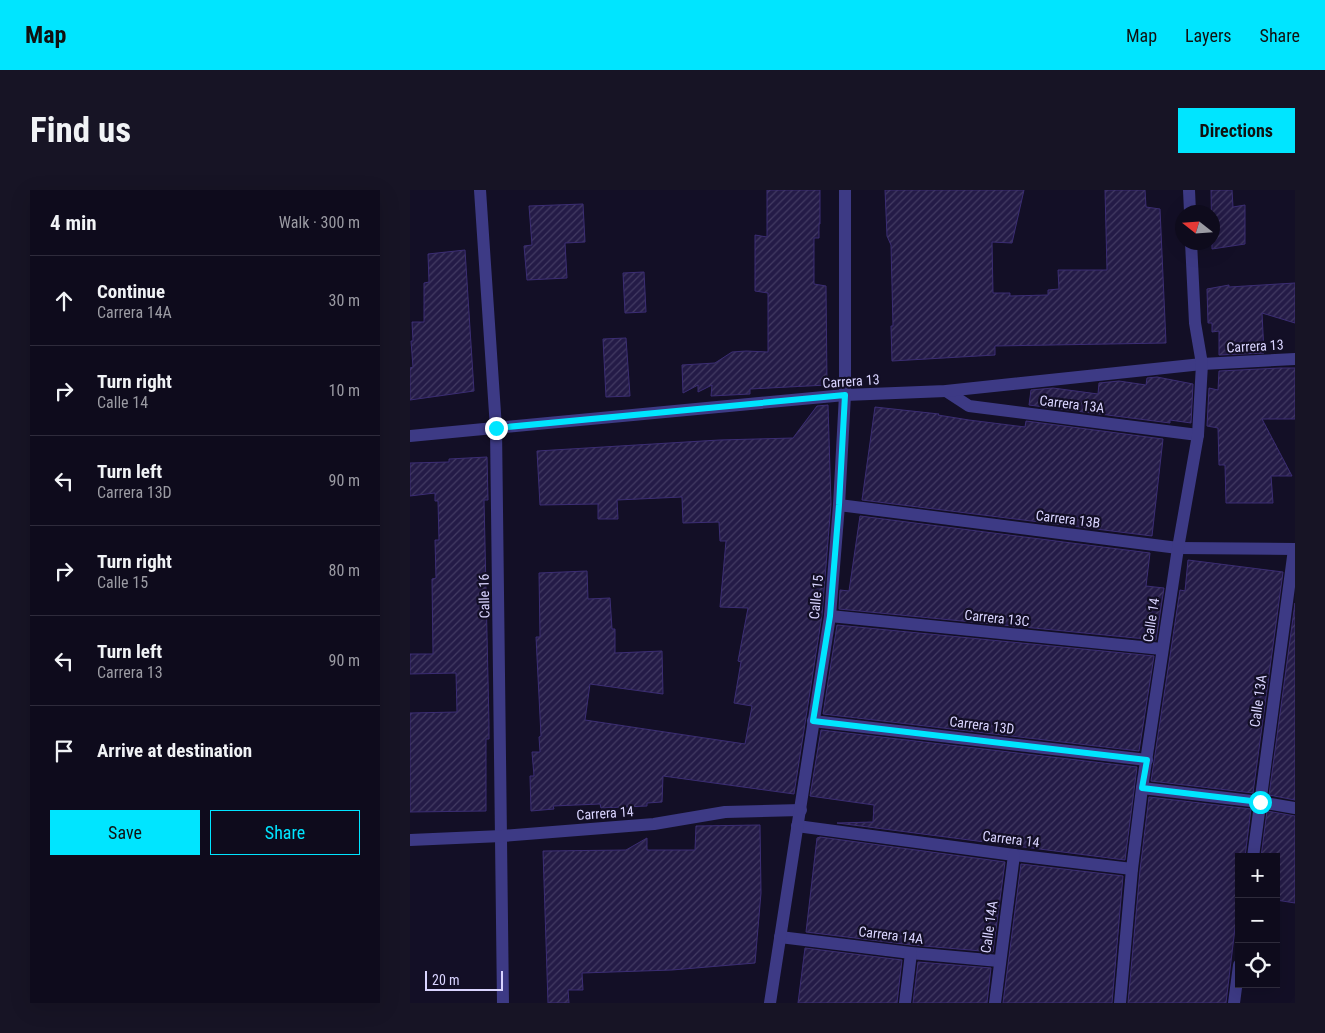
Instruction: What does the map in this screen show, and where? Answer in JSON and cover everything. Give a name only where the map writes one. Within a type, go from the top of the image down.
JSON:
[{"type":"street","name":"Calle 16","points":[[480,190],[496,428],[503,1003]]},
{"type":"street","name":"Calle 15","points":[[770,1003],[830,616],[845,395],[845,190]]},
{"type":"street","points":[[1189,190],[1190,205]]},
{"type":"street","name":"Calle 14","points":[[1120,1003],[1132,869],[1142,788],[1178,548],[1198,435],[1202,364],[1195,323],[1191,250]]},
{"type":"street","name":"Carrera 13","points":[[410,436],[845,395],[946,391],[1202,364],[1295,359]]},
{"type":"street","name":"Carrera 13A","points":[[946,391],[969,406],[1198,435]]},
{"type":"street","name":"Carrera 13B","points":[[839,505],[1178,548],[1295,549]]},
{"type":"street","name":"Calle 13A","points":[[1254,853],[1295,549]]},
{"type":"street","name":"Carrera 13C","points":[[830,616],[1162,649]]},
{"type":"street","name":"Carrera 13D","points":[[813,721],[1147,760]]},
{"type":"street","points":[[1142,788],[1295,808]]},
{"type":"street","name":"Carrera 14","points":[[410,840],[502,836],[654,824],[725,812],[801,810]]},
{"type":"street","name":"Carrera 14","points":[[797,826],[1132,869]]},
{"type":"street","name":"Calle 14A","points":[[994,1003],[1014,855]]},
{"type":"street","name":"Carrera 14A","points":[[780,937],[911,953],[999,961]]},
{"type":"street","points":[[905,1003],[911,953]]},
{"type":"street","points":[[1234,1003],[1236,988]]},
{"type":"building","points":[[767,190],[820,190],[819,238],[814,238],[814,284],[826,286],[827,385],[750,389],[750,394],[711,396],[712,385],[698,392],[698,385],[683,393],[682,365],[715,363],[732,352],[768,352],[768,293],[755,291],[755,235],[767,237]]},
{"type":"building","points":[[885,190],[1024,190],[1012,243],[992,242],[993,293],[1010,293],[1010,296],[1048,295],[1048,290],[1059,289],[1058,270],[1107,270],[1105,190],[1145,190],[1146,207],[1160,209],[1166,343],[995,346],[995,355],[892,361],[891,245],[887,236]]},
{"type":"building","points":[[1211,190],[1232,190],[1233,207],[1245,205],[1245,244],[1220,248],[1220,205],[1211,205]]},
{"type":"building","points":[[583,204],[585,242],[565,243],[567,278],[527,280],[524,246],[532,245],[529,206]]},
{"type":"building","points":[[465,250],[474,391],[410,400],[410,368],[413,367],[412,322],[424,322],[424,283],[429,282],[428,254]]},
{"type":"building","points":[[644,272],[646,312],[625,313],[623,273]]},
{"type":"building","points":[[1295,283],[1295,323],[1262,313],[1264,353],[1219,355],[1219,331],[1212,332],[1212,323],[1208,323],[1207,289],[1229,285],[1229,287]]},
{"type":"building","points":[[626,338],[630,396],[606,397],[603,339]]},
{"type":"building","points":[[1295,368],[1295,419],[1262,419],[1292,476],[1271,476],[1273,503],[1226,503],[1225,465],[1219,465],[1218,428],[1207,426],[1209,388],[1218,390],[1219,371]]},
{"type":"building","points":[[1157,377],[1193,384],[1191,423],[1170,420],[1170,423],[1029,405],[1031,390],[1053,388],[1098,394],[1099,383],[1119,381],[1146,385],[1147,378]]},
{"type":"building","points":[[828,405],[831,504],[822,615],[794,794],[663,776],[662,802],[647,803],[647,806],[601,808],[600,804],[553,806],[554,809],[531,811],[530,776],[534,776],[532,752],[540,752],[539,737],[541,736],[536,637],[540,637],[539,573],[587,571],[588,599],[610,598],[612,629],[615,629],[615,653],[662,651],[663,694],[590,684],[585,720],[745,744],[752,706],[734,703],[741,662],[738,661],[748,608],[720,607],[726,541],[720,541],[719,522],[683,523],[682,497],[617,500],[618,519],[598,519],[598,504],[540,505],[537,451],[719,440],[793,438],[817,406]]},
{"type":"building","points":[[875,407],[939,414],[1025,427],[1026,421],[1163,439],[1152,536],[862,500]]},
{"type":"building","points":[[487,457],[488,500],[484,500],[489,724],[489,739],[486,739],[486,811],[410,812],[410,713],[457,712],[456,673],[410,674],[410,654],[433,654],[432,579],[436,578],[435,540],[439,540],[438,501],[435,501],[435,493],[410,496],[410,463],[449,462],[449,459]]},
{"type":"building","points":[[860,516],[1150,553],[1146,586],[1164,588],[1156,640],[839,609],[840,590],[849,591]]},
{"type":"building","points":[[1188,560],[1283,572],[1253,793],[1151,781],[1180,590],[1185,591]]},
{"type":"building","points":[[1295,603],[1295,800],[1269,795]]},
{"type":"building","points":[[837,625],[1154,656],[1139,751],[823,714]]},
{"type":"building","points":[[821,730],[1137,767],[1125,860],[837,823],[873,822],[874,805],[810,796]]},
{"type":"building","points":[[1149,797],[1251,809],[1246,853],[1235,853],[1235,928],[1226,1003],[1128,1003],[1140,870]]},
{"type":"building","points":[[1267,811],[1295,816],[1295,903],[1280,901],[1280,853],[1262,853]]},
{"type":"building","points":[[760,825],[761,893],[755,963],[672,970],[582,973],[583,990],[568,990],[569,1003],[548,1003],[543,851],[626,850],[647,838],[647,850],[695,850],[696,826]]},
{"type":"building","points":[[817,838],[1005,862],[993,952],[912,945],[806,932]]},
{"type":"building","points":[[1021,864],[1123,876],[1112,1003],[1003,1003]]},
{"type":"building","points":[[805,948],[902,960],[897,1003],[798,1003]]},
{"type":"building","points":[[918,962],[991,968],[987,1003],[913,1003]]},
{"type":"route","points":[[496,428],[845,395],[830,616],[813,721],[1147,760],[1142,788],[1260,802]]}]
